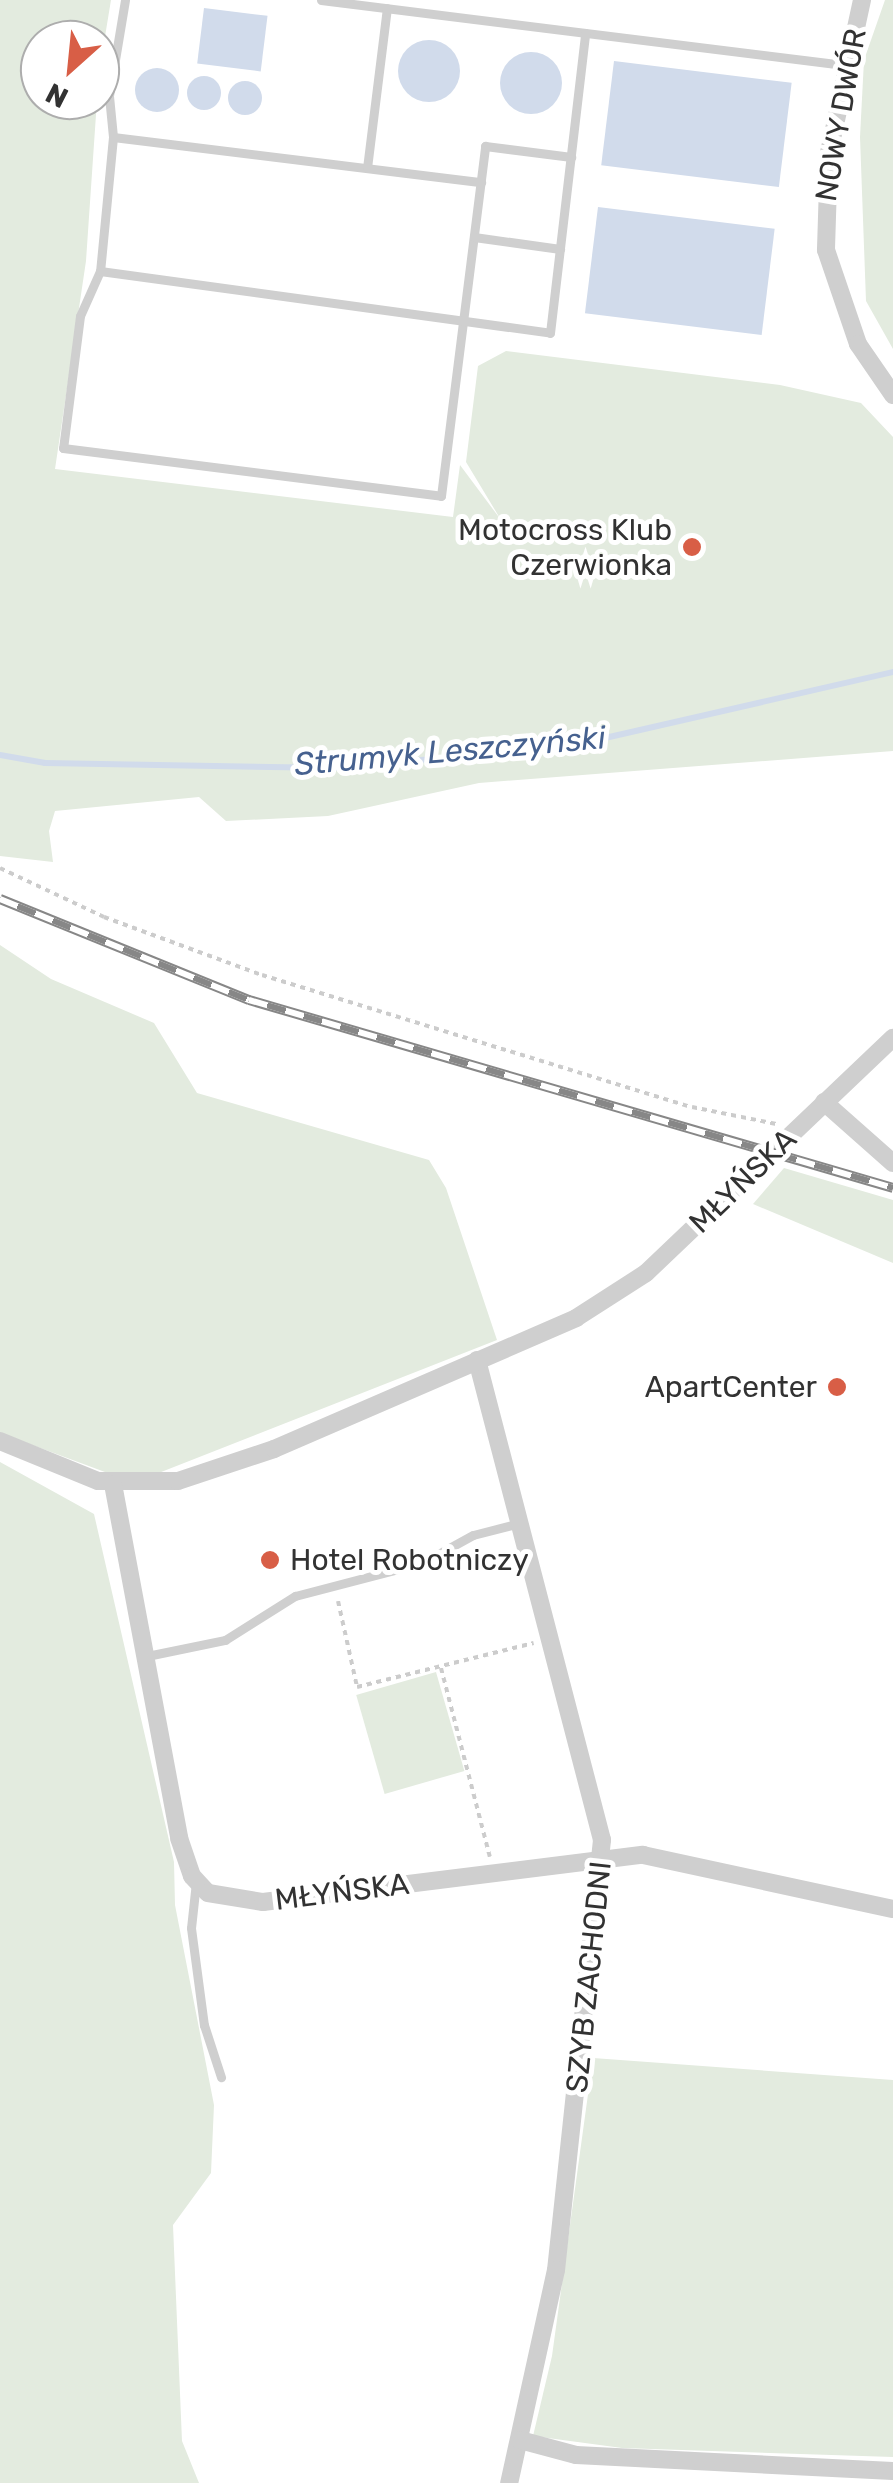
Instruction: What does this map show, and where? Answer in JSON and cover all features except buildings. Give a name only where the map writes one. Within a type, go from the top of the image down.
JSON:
[{"type":"street","name":"NOWY DWÓR","points":[[862,0],[844,65],[825,183],[826,250],[858,344],[893,394]]},
{"type":"street","points":[[893,1038],[824,1102],[893,1162]]},
{"type":"street","name":"MŁYŃSKA","points":[[0,1441],[113,1484],[158,1484],[212,1472],[477,1360],[620,1294],[824,1102]]},
{"type":"street","name":"SZYB ZACHODNI","points":[[477,1360],[516,1524],[596,1803],[602,1858],[553,2292],[509,2483]]},
{"type":"street","points":[[113,1484],[179,1838],[196,1882]]},
{"type":"street","name":"MŁYŃSKA","points":[[196,1882],[226,1900],[263,1902],[602,1858],[666,1856],[892,1909]]},
{"type":"street","points":[[520,2440],[576,2455],[893,2470]]},
{"type":"lane","points":[[126,0],[109,96],[113,137],[100,271],[80,316],[64,448],[441,496],[485,146],[570,157]]},
{"type":"lane","points":[[321,0],[844,65]]},
{"type":"lane","points":[[367,168],[387,8]]},
{"type":"lane","points":[[100,271],[550,333],[586,33]]},
{"type":"lane","points":[[113,137],[480,182]]},
{"type":"lane","points":[[474,238],[560,248]]},
{"type":"lane","points":[[144,1657],[225,1640],[286,1600],[422,1563],[473,1535],[516,1524]]},
{"type":"lane","points":[[196,1882],[191,1928],[204,2025],[221,2077]]},
{"type":"path","points":[[0,868],[104,917],[262,975],[692,1106],[795,1130]]},
{"type":"path","points":[[335,1584],[356,1687],[548,1639]]},
{"type":"path","points":[[440,1667],[491,1862]]},
{"type":"shaded area","name":"Motocross Klub Czerwionka","points":[[0,0],[111,0],[108,20],[20,20],[20,120],[96,120],[86,261],[55,469],[453,517],[460,465],[501,520],[466,462],[478,366],[506,351],[780,385],[861,403],[893,437],[893,751],[479,783],[328,816],[226,821],[199,797],[55,811],[49,831],[53,862],[0,856]]},
{"type":"shaded area","points":[[885,0],[893,0],[893,349],[866,301],[860,137],[864,60]]},
{"type":"shaded area","points":[[0,945],[51,979],[154,1023],[197,1093],[429,1160],[446,1188],[497,1340],[151,1476],[113,1475],[0,1433]]},
{"type":"shaded area","points":[[784,1168],[893,1200],[893,1263],[753,1204]]},
{"type":"shaded area","points":[[0,1462],[94,1514],[174,1862],[175,1905],[214,2105],[211,2173],[173,2225],[182,2441],[199,2483],[0,2483]]},
{"type":"shaded area","points":[[436,1672],[464,1771],[385,1794],[356,1695]]},
{"type":"shaded area","points":[[593,2058],[893,2080],[893,2457],[622,2448],[533,2436],[552,2356]]},
{"type":"water","points":[[204,8],[268,16],[261,71],[197,64]]},
{"type":"water","points":[[429,40],[451,49],[460,71],[451,93],[429,102],[407,93],[398,71],[407,49]]},
{"type":"water","points":[[531,52],[553,61],[562,83],[553,105],[531,114],[509,105],[500,83],[509,61]]},
{"type":"water","points":[[614,61],[792,83],[779,187],[601,165]]},
{"type":"water","points":[[157,68],[172,75],[179,90],[172,105],[157,112],[142,105],[135,90],[142,75]]},
{"type":"water","points":[[204,76],[216,81],[221,93],[216,105],[204,110],[192,105],[187,93],[192,81]]},
{"type":"water","points":[[245,81],[257,86],[262,98],[257,110],[245,115],[233,110],[228,98],[233,86]]},
{"type":"water","points":[[598,207],[775,229],[762,335],[585,313]]},
{"type":"waterway","name":"Strumyk Leszczyński","points":[[0,755],[45,763],[335,768],[570,746],[893,672]]},
{"type":"railway","points":[[0,899],[249,1000],[893,1188]]},
{"type":"place","name":"Motocross Klub Czerwionka","points":[[692,547]]},
{"type":"place","name":"ApartCenter","points":[[837,1387]]},
{"type":"place","name":"Hotel Robotniczy","points":[[270,1560]]}]
